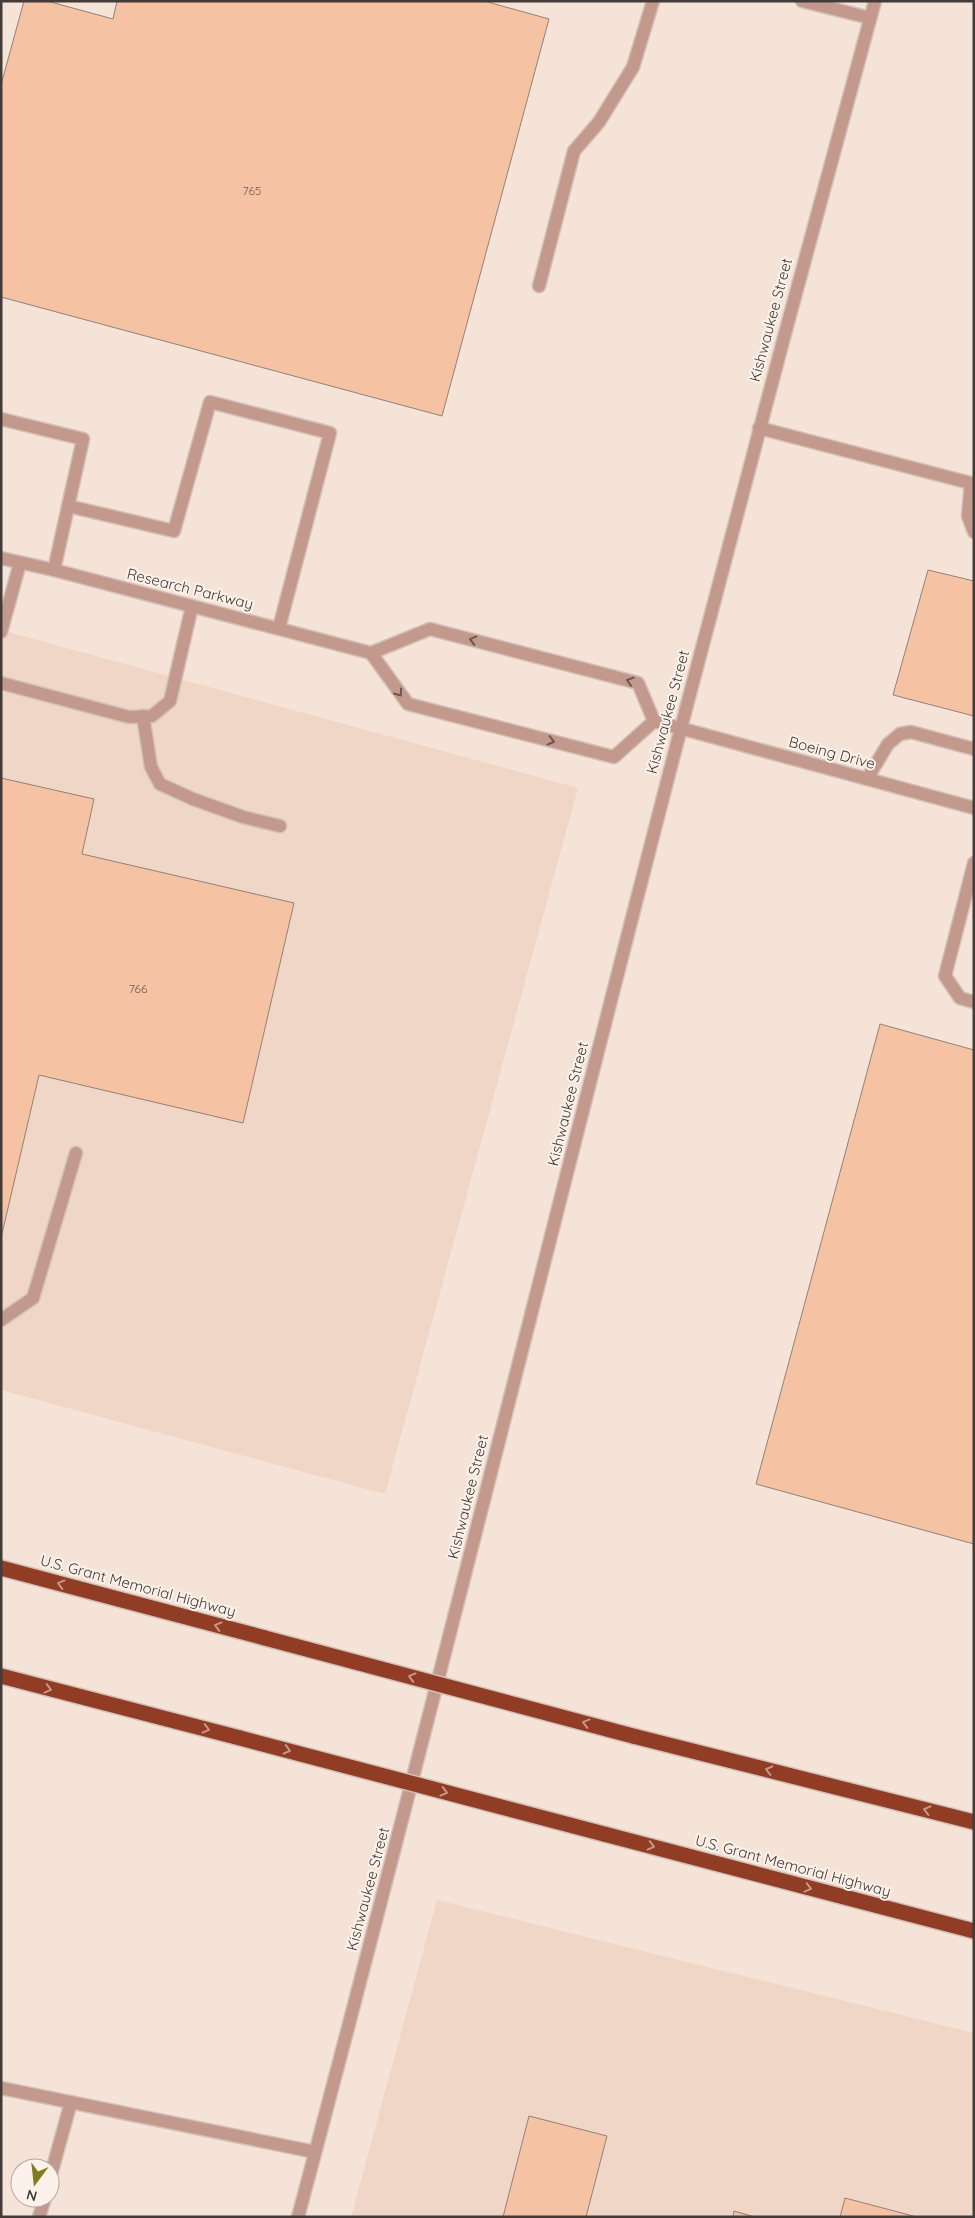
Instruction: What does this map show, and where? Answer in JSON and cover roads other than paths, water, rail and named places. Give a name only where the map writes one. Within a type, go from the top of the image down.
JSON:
[{"type":"highway","name":"U.S. Grant Memorial Highway","points":[[1,1568],[633,1736],[974,1822]]},
{"type":"highway","name":"U.S. Grant Memorial Highway","points":[[1,1676],[974,1931]]},
{"type":"street","points":[[539,286],[574,151],[600,122],[633,67],[653,1]]},
{"type":"street","points":[[802,1],[870,18]]},
{"type":"street","name":"Kishwaukee Street","points":[[298,2217],[381,1905],[759,428],[875,1]]},
{"type":"street","points":[[68,506],[174,531],[210,402],[330,433],[279,628]]},
{"type":"street","points":[[1,419],[82,439],[54,570]]},
{"type":"street","points":[[759,428],[972,484],[968,516],[974,532]]},
{"type":"street","name":"Research Parkway","points":[[1,558],[54,570],[371,653]]},
{"type":"street","points":[[1,632],[20,563]]},
{"type":"street","points":[[1,683],[129,717],[152,716],[170,701],[192,606]]},
{"type":"street","points":[[430,629],[638,683],[654,720],[614,757],[408,704],[371,653],[430,629]]},
{"type":"street","points":[[143,716],[151,767],[160,784],[201,802],[243,817],[280,826]]},
{"type":"street","points":[[654,720],[681,728]]},
{"type":"street","name":"Boeing Drive","points":[[681,728],[974,808]]},
{"type":"street","points":[[867,779],[888,744],[900,734],[911,732],[974,749]]},
{"type":"street","points":[[974,863],[967,917],[945,976],[960,998],[974,1002]]},
{"type":"street","points":[[1,1320],[33,1298],[76,1153]]},
{"type":"street","points":[[1,2088],[315,2152]]},
{"type":"street","points":[[56,2158],[71,2102]]}]
